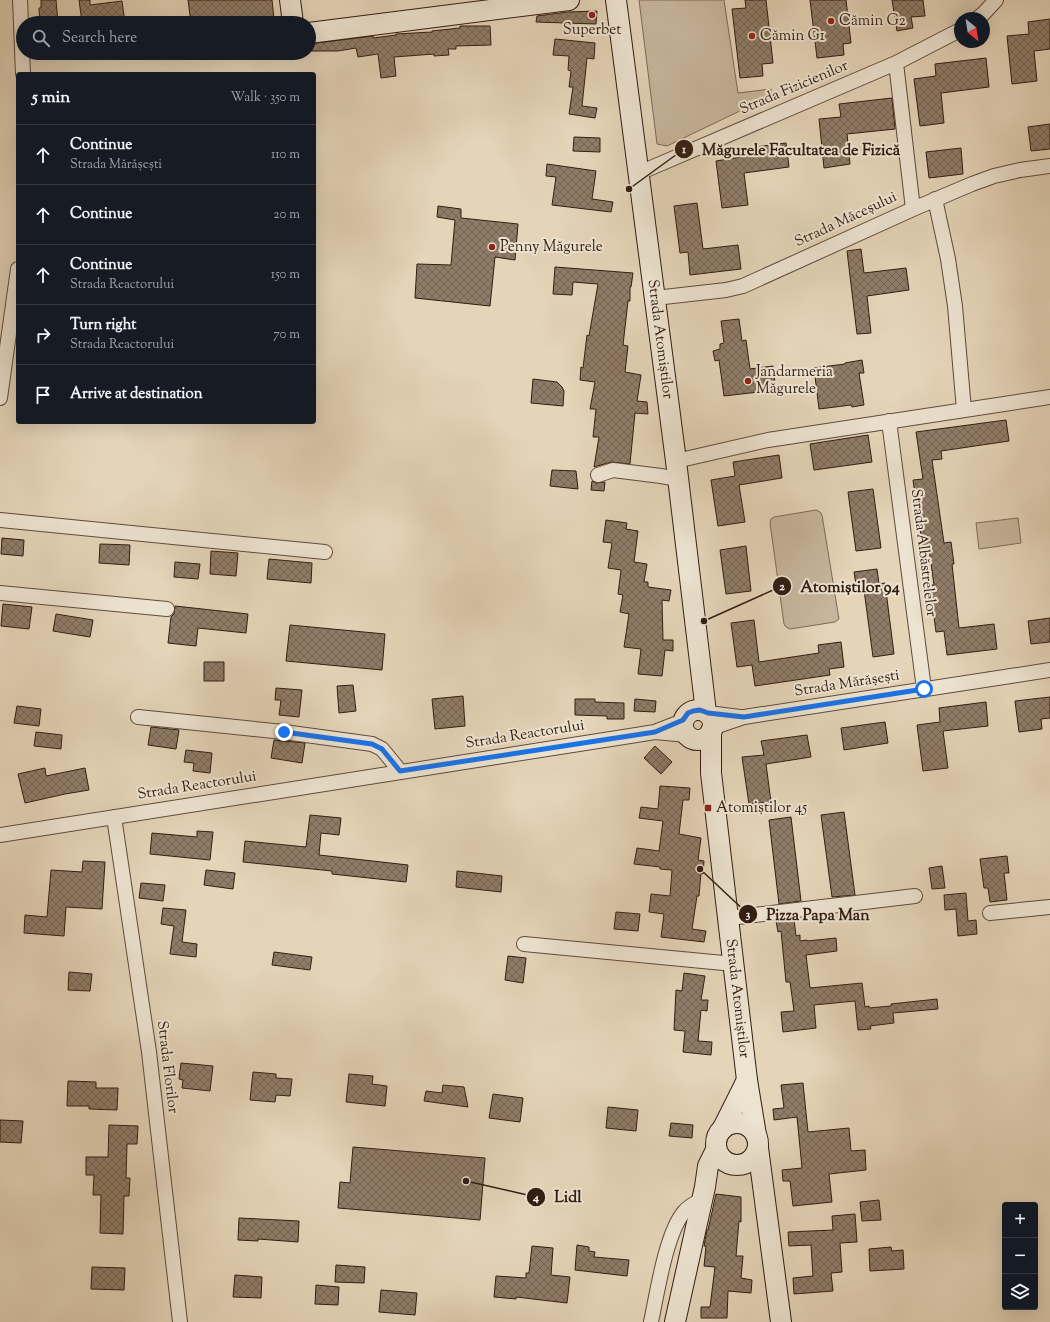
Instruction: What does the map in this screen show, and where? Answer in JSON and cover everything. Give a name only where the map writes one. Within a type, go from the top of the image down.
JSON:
[{"type":"main road","points":[[290,0],[292,16]]},
{"type":"main road","points":[[316,32],[569,0]]},
{"type":"main road","name":"Strada Atomiștilor","points":[[616,0],[677,470],[701,679],[698,724],[711,773],[747,1080],[763,1183],[780,1322]]},
{"type":"main road","points":[[747,1080],[716,1140],[728,1159],[763,1183]]},
{"type":"main road","points":[[675,1322],[704,1193],[708,1166],[728,1159],[750,1161],[755,1155],[757,1141],[751,1129],[745,1124],[737,1123],[730,1124],[723,1128]]},
{"type":"street","points":[[20,0],[21,16]]},
{"type":"street","points":[[985,12],[996,0]]},
{"type":"street","name":"Strada Fizicienilor","points":[[639,173],[896,62],[954,33]]},
{"type":"street","points":[[22,60],[23,72]]},
{"type":"street","points":[[896,62],[913,208]]},
{"type":"street","name":"Strada Măceșului","points":[[655,298],[726,290],[743,286],[935,199],[994,176],[1020,170],[1050,166]]},
{"type":"street","points":[[935,199],[948,259],[955,306],[964,410]]},
{"type":"street","points":[[0,398],[16,283]]},
{"type":"street","points":[[598,475],[613,470],[661,476],[768,440],[1050,397]]},
{"type":"street","name":"Strada Albăstrelelor","points":[[889,421],[924,689]]},
{"type":"street","points":[[0,520],[325,552]]},
{"type":"street","points":[[0,593],[167,609]]},
{"type":"street","name":"Strada Mărășești","points":[[698,724],[1050,670]]},
{"type":"street","points":[[138,717],[284,732],[372,744],[382,749],[400,771]]},
{"type":"street","name":"Strada Reactorului","points":[[0,835],[698,724]]},
{"type":"street","name":"Strada Florilor","points":[[114,817],[149,1052],[180,1322]]},
{"type":"street","points":[[729,918],[915,896]]},
{"type":"street","points":[[990,913],[1050,907]]},
{"type":"street","points":[[524,944],[734,964]]},
{"type":"street","points":[[650,1322],[667,1252],[676,1226],[685,1212],[704,1193]]},
{"type":"shaded area","points":[[639,0],[724,0],[738,93],[771,89],[771,96],[667,146],[657,144]]},
{"type":"shaded area","points":[[816,510],[822,515],[839,619],[835,622],[790,629],[784,624],[770,523],[771,519],[774,517]]},
{"type":"shaded area","points":[[1018,518],[1021,543],[979,549],[976,523]]},
{"type":"building","points":[[41,0],[56,0],[57,16],[40,16],[39,8],[41,8]]},
{"type":"building","points":[[79,0],[90,0],[90,5],[122,1],[124,16],[81,16]]},
{"type":"building","points":[[188,0],[272,0],[274,16],[190,16]]},
{"type":"building","name":"Cămin G1","points":[[745,0],[766,0],[773,63],[762,64],[763,76],[740,78],[732,9],[746,8]]},
{"type":"building","name":"Cămin G2","points":[[810,0],[846,0],[851,43],[843,44],[844,55],[817,58]]},
{"type":"building","points":[[892,0],[923,0],[925,16],[911,17],[913,28],[897,31]]},
{"type":"building","points":[[597,11],[596,24],[536,22],[537,16],[568,12]]},
{"type":"building","points":[[1050,19],[1050,49],[1034,51],[1037,81],[1012,84],[1007,36],[1029,34],[1028,22]]},
{"type":"building","points":[[460,26],[490,26],[491,45],[456,46],[456,49],[448,49],[449,55],[434,56],[434,54],[394,57],[396,76],[381,78],[378,54],[358,57],[356,48],[338,51],[316,51],[316,43],[460,28]]},
{"type":"building","points":[[555,39],[595,43],[594,59],[587,58],[582,106],[597,108],[595,118],[569,114],[573,87],[569,87],[571,71],[568,70],[569,56],[553,55]]},
{"type":"building","points":[[986,58],[989,87],[941,93],[944,123],[920,126],[914,79],[936,76],[935,64]]},
{"type":"building","points":[[892,98],[895,129],[847,134],[850,164],[824,168],[819,119],[841,117],[839,104]]},
{"type":"building","points":[[1050,124],[1050,149],[1031,151],[1028,127]]},
{"type":"building","points":[[574,137],[600,138],[600,152],[573,151]]},
{"type":"building","points":[[786,143],[789,167],[744,173],[748,205],[722,208],[716,161],[741,157],[740,149]]},
{"type":"building","points":[[961,148],[963,174],[929,178],[926,152]]},
{"type":"building","points":[[547,164],[596,171],[592,199],[613,202],[611,212],[552,205],[556,177],[546,176]]},
{"type":"building","points":[[697,203],[703,249],[738,245],[741,269],[690,275],[688,252],[680,253],[674,206]]},
{"type":"building","points":[[438,206],[461,209],[461,218],[518,224],[515,260],[495,257],[490,306],[415,298],[417,264],[451,265],[455,220],[437,217]]},
{"type":"building","points":[[861,249],[864,273],[906,268],[909,290],[867,296],[871,333],[857,334],[847,251]]},
{"type":"building","points":[[555,267],[633,273],[623,345],[628,346],[625,372],[641,375],[637,401],[647,402],[648,414],[635,413],[630,464],[611,462],[594,467],[599,437],[593,437],[596,409],[590,409],[595,382],[580,380],[587,335],[589,336],[598,284],[573,282],[572,295],[553,294]]},
{"type":"building","points":[[739,319],[742,341],[746,340],[750,369],[773,366],[776,390],[724,396],[719,360],[715,361],[713,351],[720,349],[720,344],[724,343],[721,321]]},
{"type":"building","points":[[862,360],[864,373],[859,373],[864,405],[819,409],[814,368]]},
{"type":"building","points":[[533,379],[557,382],[564,391],[563,406],[531,403]]},
{"type":"building","points":[[1006,420],[1009,441],[941,451],[942,459],[932,460],[944,543],[951,542],[959,628],[994,624],[997,649],[947,655],[944,631],[936,632],[930,585],[934,585],[929,549],[923,549],[913,480],[923,479],[916,432]]},
{"type":"building","points":[[868,435],[872,462],[814,470],[810,444]]},
{"type":"building","points":[[779,455],[782,478],[739,485],[745,522],[718,526],[711,480],[735,476],[733,462]]},
{"type":"building","points":[[552,470],[576,471],[578,489],[550,486]]},
{"type":"building","points":[[592,481],[597,483],[605,482],[604,491],[591,490]]},
{"type":"building","points":[[873,489],[881,548],[856,551],[848,492]]},
{"type":"building","points":[[606,520],[627,523],[626,529],[638,531],[634,562],[647,564],[644,582],[648,582],[648,587],[671,590],[669,601],[662,600],[663,640],[673,640],[673,651],[665,650],[662,676],[638,674],[641,649],[624,647],[629,614],[620,612],[623,595],[618,594],[621,570],[608,568],[612,543],[603,542]]},
{"type":"building","points":[[2,538],[24,540],[23,556],[1,554]]},
{"type":"building","points":[[100,544],[130,545],[129,565],[99,563]]},
{"type":"building","points":[[746,546],[751,591],[726,594],[720,550]]},
{"type":"building","points":[[211,551],[238,553],[236,576],[210,574]]},
{"type":"building","points":[[269,559],[312,563],[311,583],[267,579]]},
{"type":"building","points":[[175,562],[200,564],[198,579],[174,577]]},
{"type":"building","points":[[877,569],[879,584],[885,583],[894,654],[873,657],[864,590],[857,591],[854,572]]},
{"type":"building","points":[[3,604],[32,607],[29,629],[1,626]]},
{"type":"building","points":[[175,606],[248,614],[246,633],[198,628],[196,646],[168,643],[171,617],[174,614]]},
{"type":"building","points":[[56,614],[93,620],[90,637],[53,631]]},
{"type":"building","points":[[1050,618],[1050,642],[1031,644],[1028,621]]},
{"type":"building","points":[[754,620],[759,662],[819,653],[818,645],[841,642],[844,667],[829,669],[830,675],[755,686],[752,665],[737,667],[731,623]]},
{"type":"building","points":[[290,625],[385,634],[382,670],[286,661]]},
{"type":"building","points":[[204,662],[224,662],[224,681],[204,681]]},
{"type":"building","points":[[353,685],[356,711],[339,713],[337,686]]},
{"type":"building","points":[[276,688],[302,690],[299,717],[279,715],[281,700],[275,700]]},
{"type":"building","points":[[463,696],[465,726],[435,729],[432,699]]},
{"type":"building","points":[[1050,697],[1050,718],[1041,719],[1042,729],[1019,732],[1015,701]]},
{"type":"building","points":[[575,699],[595,699],[595,702],[624,703],[624,719],[607,719],[607,716],[575,715]]},
{"type":"building","points":[[635,699],[656,701],[655,712],[634,711]]},
{"type":"building","points":[[986,702],[988,726],[943,731],[948,768],[923,771],[917,725],[940,722],[939,708]]},
{"type":"building","points":[[17,706],[41,709],[39,726],[14,723]]},
{"type":"building","points":[[885,722],[888,743],[844,750],[841,728]]},
{"type":"building","points":[[151,727],[179,730],[176,749],[148,745]]},
{"type":"building","points":[[36,732],[62,735],[61,749],[34,746]]},
{"type":"building","points":[[807,735],[811,757],[766,764],[771,802],[749,804],[742,757],[764,755],[761,741]]},
{"type":"building","points":[[274,740],[305,743],[302,763],[271,758]]},
{"type":"building","points":[[655,746],[672,762],[661,774],[644,758]]},
{"type":"building","points":[[186,750],[212,753],[210,773],[193,771],[194,763],[184,762]]},
{"type":"building","points":[[45,768],[46,776],[85,768],[89,790],[25,803],[18,774]]},
{"type":"building","points":[[660,786],[690,788],[689,800],[683,800],[679,834],[701,838],[698,860],[704,861],[703,874],[701,873],[699,896],[697,896],[692,929],[706,931],[704,942],[661,937],[664,914],[649,912],[651,894],[670,896],[672,870],[634,864],[637,848],[659,851],[663,821],[639,818],[641,807],[658,809]]},
{"type":"building","points":[[844,812],[855,895],[832,897],[821,815]]},
{"type":"building","points":[[310,815],[341,818],[339,835],[321,833],[319,855],[408,865],[406,882],[332,874],[332,871],[243,862],[245,841],[306,847]]},
{"type":"building","points":[[791,817],[801,901],[779,904],[769,820]]},
{"type":"building","points":[[197,831],[213,832],[210,860],[150,854],[152,833],[197,837]]},
{"type":"building","points":[[1007,856],[1009,873],[1004,873],[1007,900],[990,902],[988,888],[984,888],[980,859]]},
{"type":"building","points":[[83,861],[105,862],[102,909],[66,907],[64,936],[24,933],[25,915],[47,917],[51,870],[82,872]]},
{"type":"building","points":[[942,866],[945,888],[932,889],[929,868]]},
{"type":"building","points":[[206,870],[235,873],[233,889],[204,885]]},
{"type":"building","points":[[457,871],[502,876],[501,892],[456,887]]},
{"type":"building","points":[[141,883],[165,885],[163,901],[139,898]]},
{"type":"building","points":[[966,893],[968,921],[976,920],[977,934],[958,936],[956,909],[945,910],[944,895]]},
{"type":"building","points":[[163,908],[186,910],[182,942],[197,944],[196,957],[170,954],[174,926],[161,924]]},
{"type":"building","points":[[616,912],[640,914],[638,931],[614,929]]},
{"type":"building","points":[[794,919],[796,936],[800,935],[800,941],[836,938],[837,951],[806,955],[810,988],[862,983],[865,1007],[891,1006],[891,1004],[937,999],[938,1009],[893,1013],[894,1023],[870,1026],[871,1029],[858,1030],[855,1001],[814,1005],[816,1028],[783,1032],[781,1012],[794,1011],[790,982],[786,982],[781,931],[778,932],[776,921]]},
{"type":"building","points":[[274,952],[312,957],[310,970],[272,965]]},
{"type":"building","points":[[508,956],[526,958],[523,983],[505,980]]},
{"type":"building","points":[[69,972],[92,974],[90,991],[68,990]]},
{"type":"building","points":[[684,973],[705,976],[701,1000],[708,1000],[707,1011],[701,1010],[698,1041],[712,1042],[711,1055],[683,1052],[685,1031],[674,1030],[676,990],[682,991]]},
{"type":"building","points":[[181,1063],[213,1066],[210,1091],[182,1088],[183,1080],[179,1079]]},
{"type":"building","points":[[253,1072],[276,1074],[276,1078],[292,1079],[290,1096],[276,1095],[275,1102],[250,1100]]},
{"type":"building","points":[[349,1074],[373,1076],[372,1084],[387,1086],[385,1106],[346,1102]]},
{"type":"building","points":[[68,1081],[96,1082],[96,1088],[118,1088],[117,1110],[89,1109],[89,1106],[67,1106]]},
{"type":"building","points":[[803,1083],[808,1132],[849,1128],[851,1151],[865,1150],[866,1170],[829,1174],[832,1202],[793,1206],[790,1181],[783,1181],[782,1170],[802,1168],[797,1117],[774,1120],[773,1109],[784,1108],[781,1085]]},
{"type":"building","points":[[443,1085],[464,1087],[468,1107],[424,1101],[426,1091],[442,1093]]},
{"type":"building","points":[[493,1094],[523,1098],[520,1122],[489,1118]]},
{"type":"building","points":[[608,1107],[638,1110],[636,1131],[606,1128]]},
{"type":"building","points":[[0,1120],[23,1121],[21,1143],[0,1142]]},
{"type":"building","points":[[671,1123],[693,1125],[692,1138],[669,1136]]},
{"type":"building","points":[[109,1125],[138,1126],[137,1144],[127,1144],[126,1178],[130,1178],[129,1196],[124,1196],[123,1234],[100,1233],[101,1195],[93,1195],[94,1175],[86,1175],[86,1157],[108,1157]]},
{"type":"building","points":[[353,1147],[485,1158],[480,1220],[338,1208],[340,1182],[350,1183]]},
{"type":"building","points":[[716,1194],[741,1197],[741,1222],[739,1221],[736,1256],[743,1256],[741,1278],[752,1280],[751,1293],[728,1291],[727,1318],[701,1318],[701,1307],[710,1307],[715,1267],[704,1266],[706,1246],[704,1246]]},
{"type":"building","points":[[879,1200],[881,1220],[862,1221],[860,1202]]},
{"type":"building","points":[[855,1214],[857,1242],[840,1243],[842,1272],[831,1273],[833,1291],[794,1294],[793,1278],[813,1276],[811,1245],[789,1246],[788,1232],[833,1230],[832,1216]]},
{"type":"building","points":[[239,1218],[299,1221],[298,1242],[258,1239],[258,1241],[238,1240]]},
{"type":"building","points":[[577,1245],[589,1247],[589,1251],[595,1252],[594,1257],[629,1260],[627,1276],[575,1270]]},
{"type":"building","points":[[532,1246],[553,1248],[551,1275],[570,1277],[567,1303],[516,1297],[516,1299],[494,1297],[496,1276],[526,1278],[526,1273],[529,1273]]},
{"type":"building","points":[[891,1247],[892,1251],[903,1250],[904,1269],[870,1271],[869,1249]]},
{"type":"building","points":[[336,1265],[365,1267],[364,1283],[335,1282]]},
{"type":"building","points":[[92,1267],[125,1268],[124,1290],[91,1289]]},
{"type":"building","points":[[235,1275],[262,1277],[261,1298],[233,1297]]},
{"type":"building","points":[[316,1285],[339,1287],[338,1305],[315,1304]]},
{"type":"building","points":[[381,1290],[417,1293],[415,1315],[379,1312]]},
{"type":"place","name":"Superbet","points":[[592,15]]},
{"type":"place","name":"Cămin G2","points":[[831,21]]},
{"type":"place","name":"Cămin G1","points":[[752,36]]},
{"type":"place","name":"Măgurele Facultatea de Fizică","points":[[629,189]]},
{"type":"place","name":"Penny Măgurele","points":[[492,247]]},
{"type":"place","name":"Jandarmeria Măgurele","points":[[748,381]]},
{"type":"place","name":"Atomiștilor 94","points":[[704,621]]},
{"type":"place","name":"Atomiștilor 45","points":[[708,808]]},
{"type":"place","name":"Pizza Papa Man","points":[[700,869]]},
{"type":"place","name":"Lidl","points":[[466,1181]]},
{"type":"route","points":[[284,732],[372,744],[382,749],[400,771],[655,732],[683,720],[688,713],[696,710],[708,713],[744,717],[924,689]]}]
